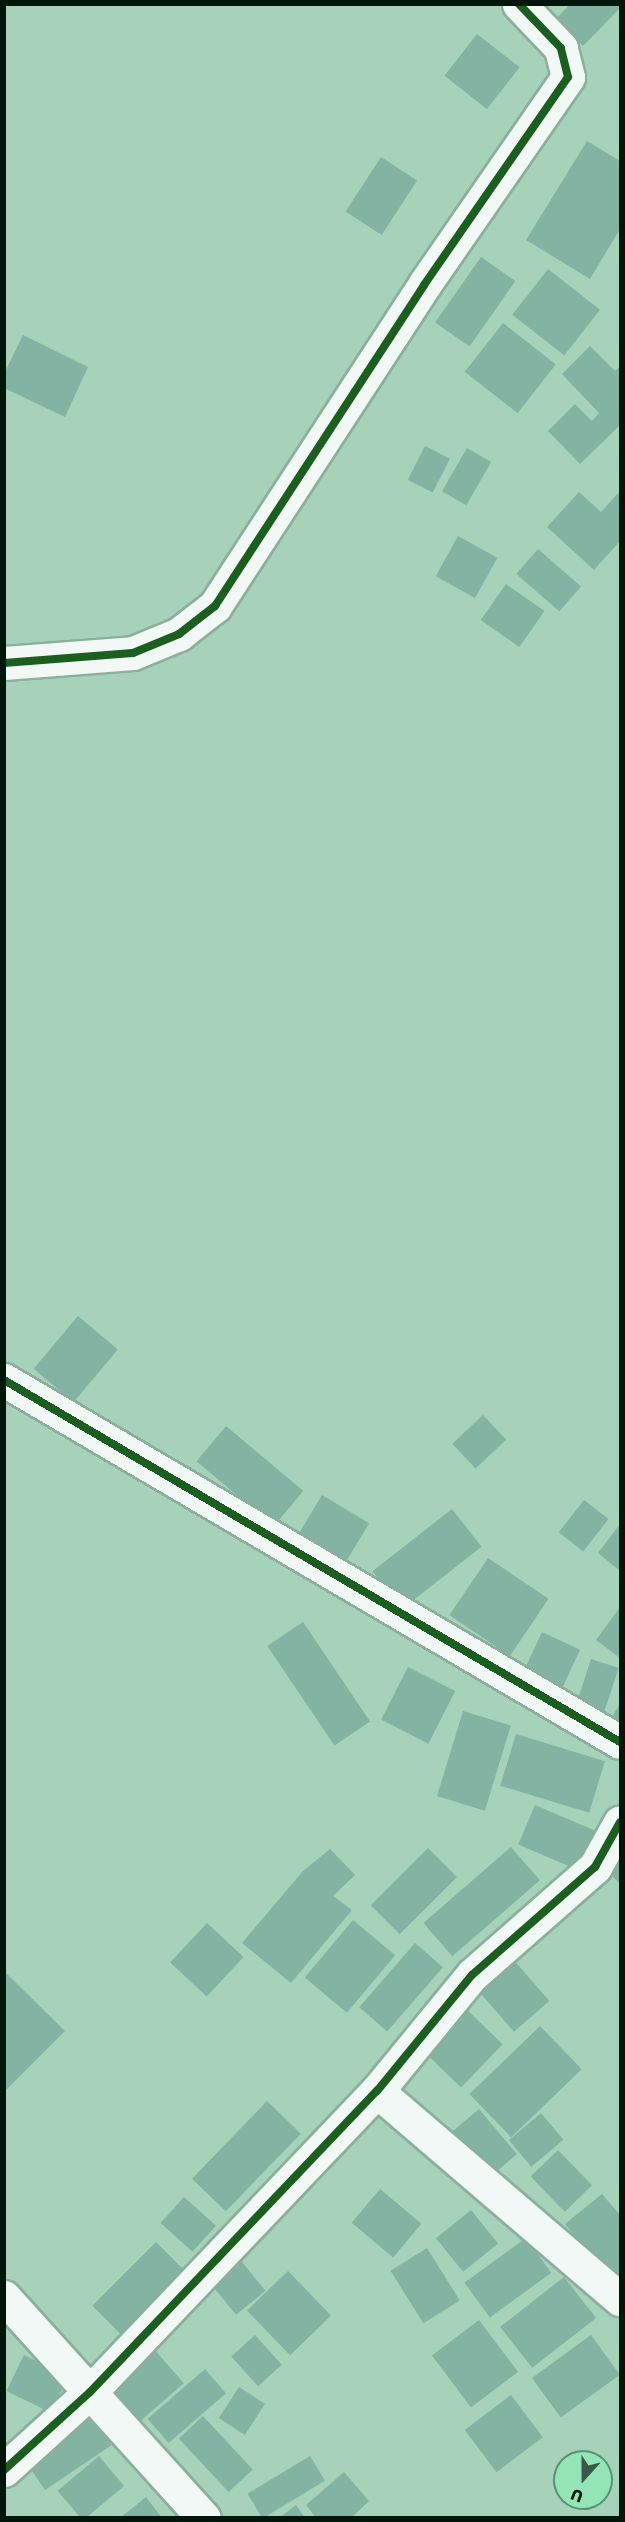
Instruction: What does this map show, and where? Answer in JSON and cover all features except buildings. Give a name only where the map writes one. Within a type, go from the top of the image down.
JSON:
[{"type":"street","points":[[4,663],[133,653],[179,634],[215,606],[424,285],[568,77],[561,48],[519,4]]},
{"type":"street","points":[[4,1380],[621,1742]]},
{"type":"street","points":[[4,2470],[90,2392],[377,2091],[472,1975],[595,1867],[621,1822]]},
{"type":"street","points":[[377,2091],[621,2300]]},
{"type":"street","points":[[4,2297],[204,2517]]},
{"type":"cycle path","points":[[4,663],[133,653],[179,634],[215,606],[424,285],[568,77],[561,48],[519,4]]},
{"type":"cycle path","points":[[4,1380],[620,1742]]},
{"type":"cycle path","points":[[4,2470],[90,2392],[377,2091],[472,1975],[595,1867],[620,1822]]}]
